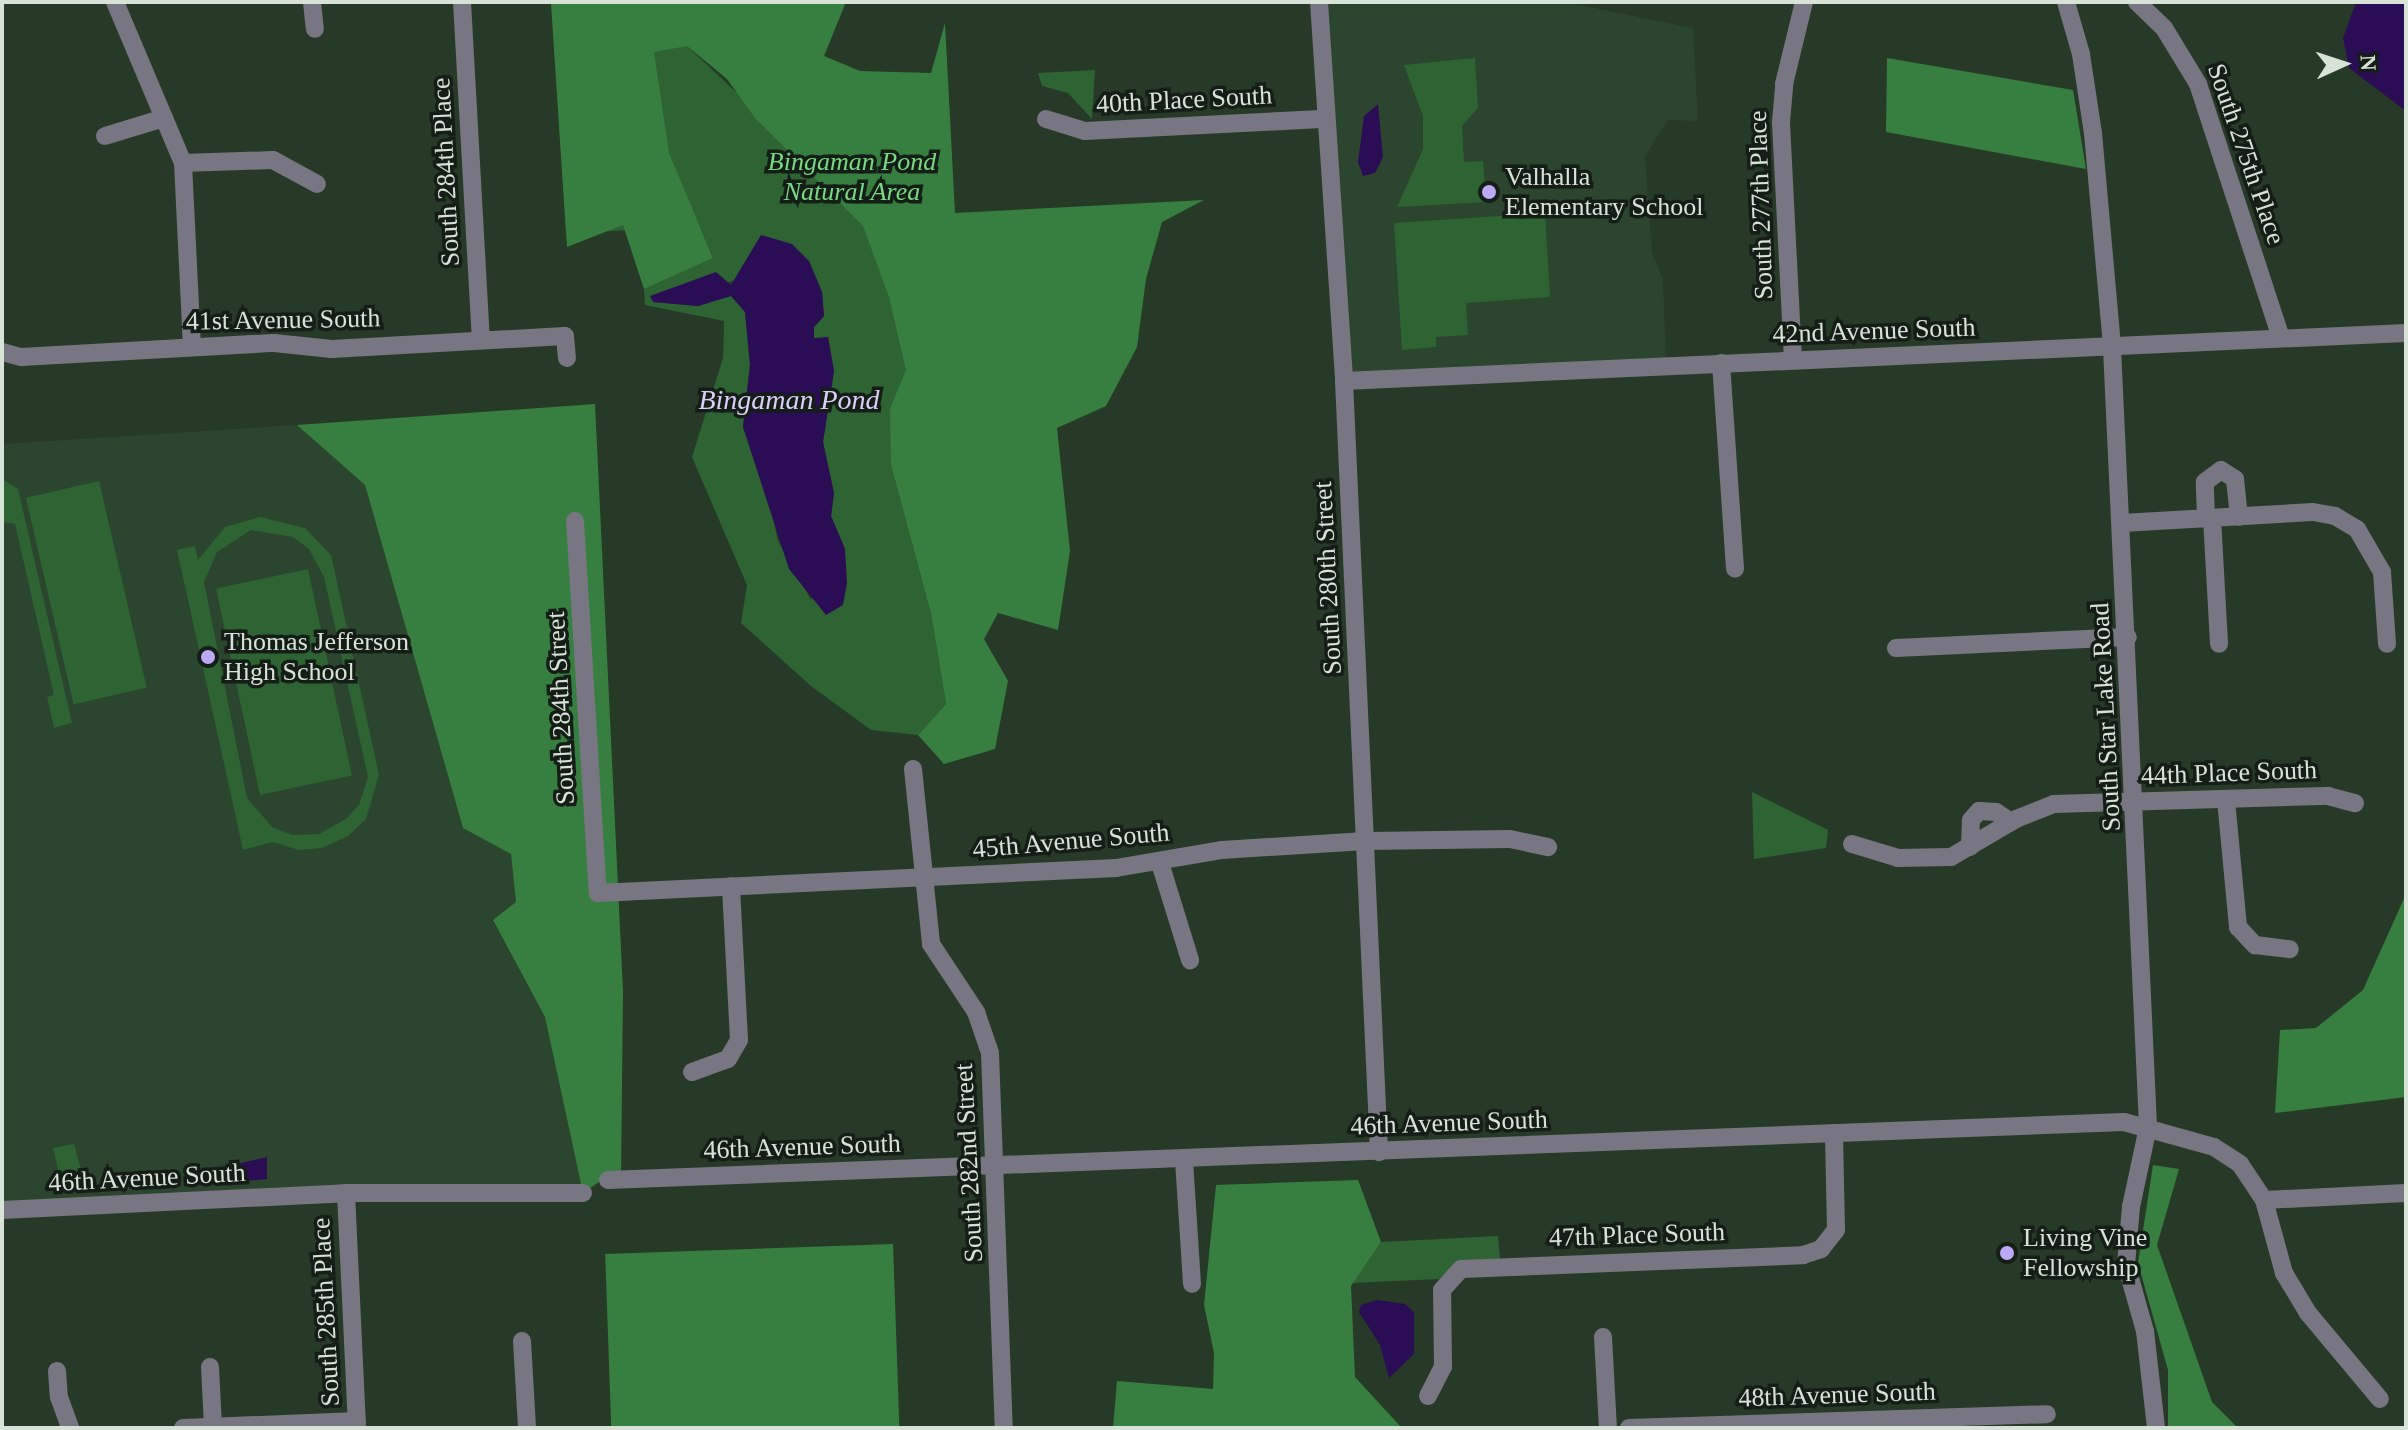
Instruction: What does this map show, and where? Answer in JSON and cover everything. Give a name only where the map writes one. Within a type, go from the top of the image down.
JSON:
[{"type":"street","points":[[115,2],[183,163],[192,346]]},
{"type":"street","points":[[312,2],[315,29]]},
{"type":"street","name":"South 284th Place","points":[[462,2],[481,339]]},
{"type":"street","name":"South 280th Street","points":[[1319,2],[1344,381],[1379,1152]]},
{"type":"street","name":"South 277th Place","points":[[1793,360],[1781,122],[1784,84],[1804,2]]},
{"type":"street","name":"South Star Lake Road","points":[[2066,2],[2081,54],[2093,133],[2112,348],[2137,802],[2148,1127],[2131,1207],[2126,1264],[2145,1331],[2156,1428]]},
{"type":"street","name":"South 275th Place","points":[[2137,2],[2164,28],[2198,84],[2281,338]]},
{"type":"street","points":[[105,136],[164,118]]},
{"type":"street","name":"40th Place South","points":[[1046,119],[1085,131],[1326,119]]},
{"type":"street","points":[[183,163],[273,160],[317,184]]},
{"type":"street","name":"42nd Avenue South","points":[[1344,381],[2406,333]]},
{"type":"street","name":"41st Avenue South","points":[[2,352],[21,357],[274,343],[332,349],[565,336],[567,358]]},
{"type":"street","points":[[1721,363],[1735,569]]},
{"type":"street","points":[[2219,644],[2205,482],[2221,470],[2235,479],[2239,517]]},
{"type":"street","points":[[2122,523],[2313,512],[2335,516],[2357,529],[2382,572],[2387,644]]},
{"type":"street","name":"South 284th Street","points":[[575,521],[598,893]]},
{"type":"street","points":[[1896,648],[2128,637]]},
{"type":"street","name":"South 282nd Street","points":[[913,769],[931,944],[985,1033],[998,1167],[1004,1428]]},
{"type":"street","name":"44th Place South","points":[[1852,844],[1917,860],[1951,857],[2011,822],[2054,804],[2328,796],[2355,803]]},
{"type":"street","points":[[2226,800],[2238,927],[2255,945],[2290,949]]},
{"type":"street","name":"45th Avenue South","points":[[598,893],[922,879],[1160,863],[1222,850],[1366,841],[1510,839],[1548,847]]},
{"type":"street","points":[[1160,863],[1190,960]]},
{"type":"street","points":[[692,1072],[728,1059],[739,1040],[731,886]]},
{"type":"street","name":"46th Avenue South","points":[[608,1180],[2124,1122],[2148,1127],[2226,1154],[2251,1177],[2264,1200]]},
{"type":"street","name":"47th Place South","points":[[1428,1396],[1443,1367],[1442,1290],[1450,1276],[1470,1268],[1803,1255],[1826,1245],[1836,1230],[1834,1133]]},
{"type":"street","points":[[1184,1160],[1192,1284]]},
{"type":"street","name":"46th Avenue South","points":[[2,1210],[346,1193],[583,1193]]},
{"type":"street","name":"South 285th Place","points":[[346,1193],[357,1424]]},
{"type":"street","points":[[2380,1399],[2308,1313],[2284,1273],[2264,1200],[2406,1193]]},
{"type":"street","points":[[1603,1337],[1608,1428]]},
{"type":"street","points":[[522,1341],[527,1428]]},
{"type":"street","points":[[210,1367],[213,1427]]},
{"type":"street","points":[[57,1371],[59,1397],[70,1428]]},
{"type":"street","name":"48th Avenue South","points":[[1629,1428],[1964,1422],[2047,1414]]},
{"type":"street","points":[[183,1428],[357,1424]]},
{"type":"shaded area","name":"Valhalla Elementary School","points":[[1319,2],[1565,2],[1693,28],[1698,121],[1668,120],[1645,156],[1652,252],[1663,280],[1666,365],[1344,381]]},
{"type":"shaded area","name":"Thomas Jefferson High School","points":[[297,425],[365,485],[463,828],[511,854],[516,902],[493,921],[545,1017],[583,1193],[2,1210],[2,444]]},
{"type":"green space","name":"Bingaman Pond Natural Area","points":[[551,2],[687,46],[736,92],[934,83],[957,393],[891,465],[931,614],[946,704],[918,735],[871,730],[811,686],[741,623],[747,585],[692,457],[723,358],[724,321],[645,305],[644,289],[713,257],[700,227],[566,233]],"holes":[[[809,261],[822,292],[824,316],[814,327],[814,339],[828,337],[834,371],[823,442],[834,493],[831,516],[845,549],[811,600],[778,541],[767,491],[743,427],[750,365],[745,312],[731,296],[698,306],[653,302]]]},
{"type":"green space","name":"Bingaman Pond Natural Area","points":[[551,2],[846,2],[824,56],[860,71],[931,73],[945,23],[955,213],[1204,200],[1162,222],[1146,279],[1137,347],[1106,406],[1057,428],[1070,551],[1058,630],[998,613],[984,639],[1008,681],[995,749],[944,764],[918,735],[946,704],[931,614],[891,465],[890,409],[906,370],[889,297],[863,226],[755,118],[727,79],[687,46],[654,52],[669,153],[713,258],[644,289],[623,225],[567,247]]},
{"type":"green space","points":[[1475,58],[1478,108],[1462,126],[1464,162],[1483,161],[1486,202],[1397,207],[1423,149],[1423,116],[1404,65]]},
{"type":"green space","points":[[1887,58],[2073,90],[2086,169],[1886,132]]},
{"type":"green space","points":[[1095,70],[1092,119],[1068,93],[1042,86],[1038,73]]},
{"type":"green space","points":[[1545,213],[1550,297],[1466,303],[1468,335],[1436,337],[1436,347],[1402,350],[1394,223]]},
{"type":"green space","points":[[595,404],[623,991],[621,1179],[602,1180],[583,1193],[545,1017],[493,920],[516,902],[511,854],[463,828],[365,485],[297,425]]},
{"type":"green space","points":[[2,479],[18,489],[72,723],[54,728],[47,697],[54,695],[15,524],[2,522]]},
{"type":"green space","points":[[99,481],[147,688],[74,704],[26,498]]},
{"type":"green space","points":[[260,517],[305,528],[331,555],[379,775],[366,819],[348,836],[322,848],[299,850],[273,842],[243,850],[177,550],[195,546],[198,560],[225,527]],"holes":[[[251,530],[293,537],[309,549],[324,577],[368,777],[359,805],[346,819],[319,834],[292,835],[272,827],[247,798],[204,582],[217,552]]]},
{"type":"green space","points":[[308,569],[352,775],[260,795],[216,589]]},
{"type":"green space","points":[[1752,792],[1828,830],[1826,848],[1754,859]]},
{"type":"green space","points":[[2406,894],[2406,1097],[2275,1113],[2280,1030],[2316,1028],[2363,990]]},
{"type":"green space","points":[[74,1144],[83,1177],[63,1190],[53,1148]]},
{"type":"green space","points":[[2153,1165],[2179,1169],[2157,1245],[2212,1402],[2238,1428],[2168,1428],[2168,1370],[2138,1263]]},
{"type":"green space","points":[[1358,1180],[1381,1242],[1351,1286],[1355,1377],[1402,1428],[1113,1428],[1117,1381],[1213,1389],[1214,1353],[1204,1305],[1216,1185]]},
{"type":"green space","points":[[1498,1236],[1500,1261],[1459,1264],[1439,1279],[1352,1283],[1381,1242]]},
{"type":"green space","points":[[893,1244],[899,1428],[611,1428],[605,1254]]},
{"type":"water","points":[[2356,2],[2406,2],[2406,111],[2349,68],[2343,38]]},
{"type":"water","points":[[1378,104],[1383,157],[1375,173],[1363,176],[1358,162],[1364,116]]},
{"type":"water","name":"Bingaman Pond","points":[[761,235],[792,244],[809,261],[822,292],[824,316],[814,327],[814,338],[828,337],[834,371],[823,442],[834,493],[831,516],[845,549],[847,583],[843,605],[826,615],[789,569],[743,427],[750,365],[745,312],[731,296],[698,306],[653,302],[650,296],[716,272],[731,285]]},
{"type":"water","points":[[267,1157],[267,1179],[218,1184],[216,1169]]},
{"type":"water","points":[[1377,1300],[1405,1304],[1414,1312],[1414,1354],[1389,1378],[1380,1345],[1359,1312],[1361,1305]]},
{"type":"place","name":"Valhalla Elementary School","points":[[1489,192]]},
{"type":"place","name":"Thomas Jefferson High School","points":[[208,657]]},
{"type":"place","name":"Living Vine Fellowship","points":[[2007,1253]]}]
